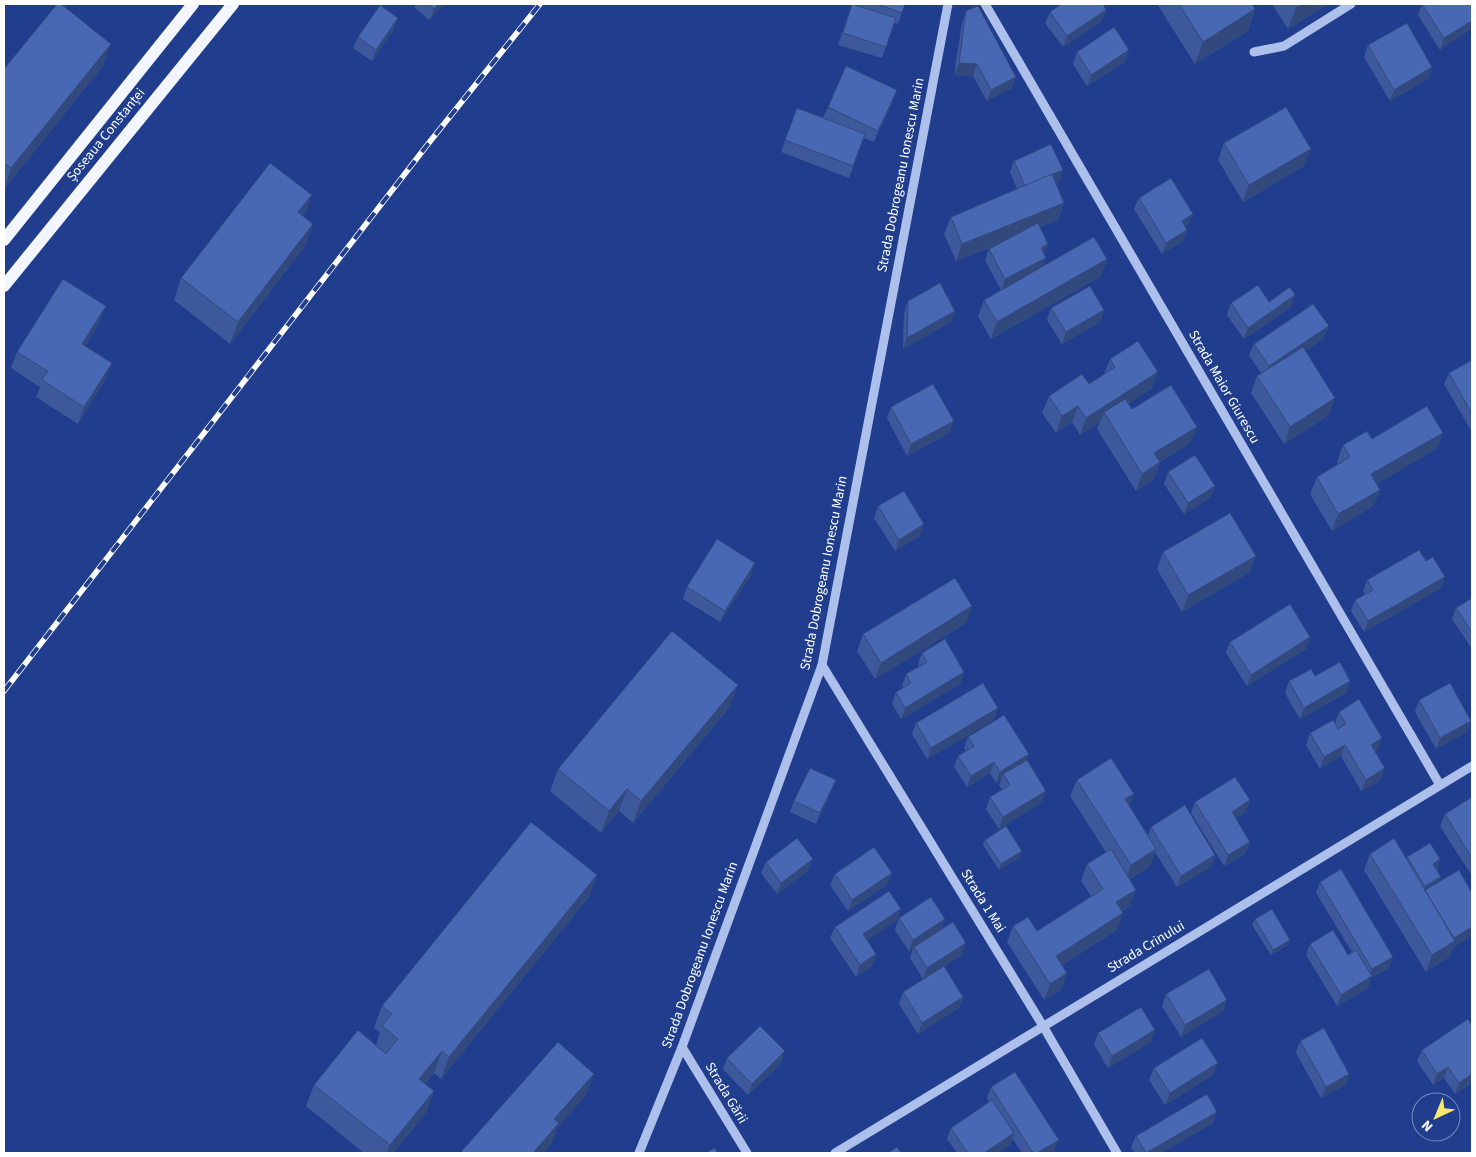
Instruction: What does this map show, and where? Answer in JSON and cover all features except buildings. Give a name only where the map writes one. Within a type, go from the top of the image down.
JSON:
[{"type":"main road","name":"Șoseaua Constanței","points":[[4,240],[194,4]]},
{"type":"main road","name":"Șoseaua Constanței","points":[[4,286],[232,4]]},
{"type":"street","name":"Strada Dobrogeanu Ionescu Marin","points":[[639,1153],[682,1046],[822,665],[948,4]]},
{"type":"street","name":"Strada Maior Giurescu","points":[[985,4],[1440,785]]},
{"type":"street","points":[[1254,52],[1284,46],[1351,4]]},
{"type":"street","name":"Strada 1 Mai","points":[[822,665],[1044,1026],[1117,1153]]},
{"type":"street","name":"Strada Crinului","points":[[836,1153],[1472,766]]},
{"type":"street","name":"Strada Gării","points":[[682,1046],[747,1153]]},
{"type":"railway","points":[[4,691],[428,144],[540,4]]}]
